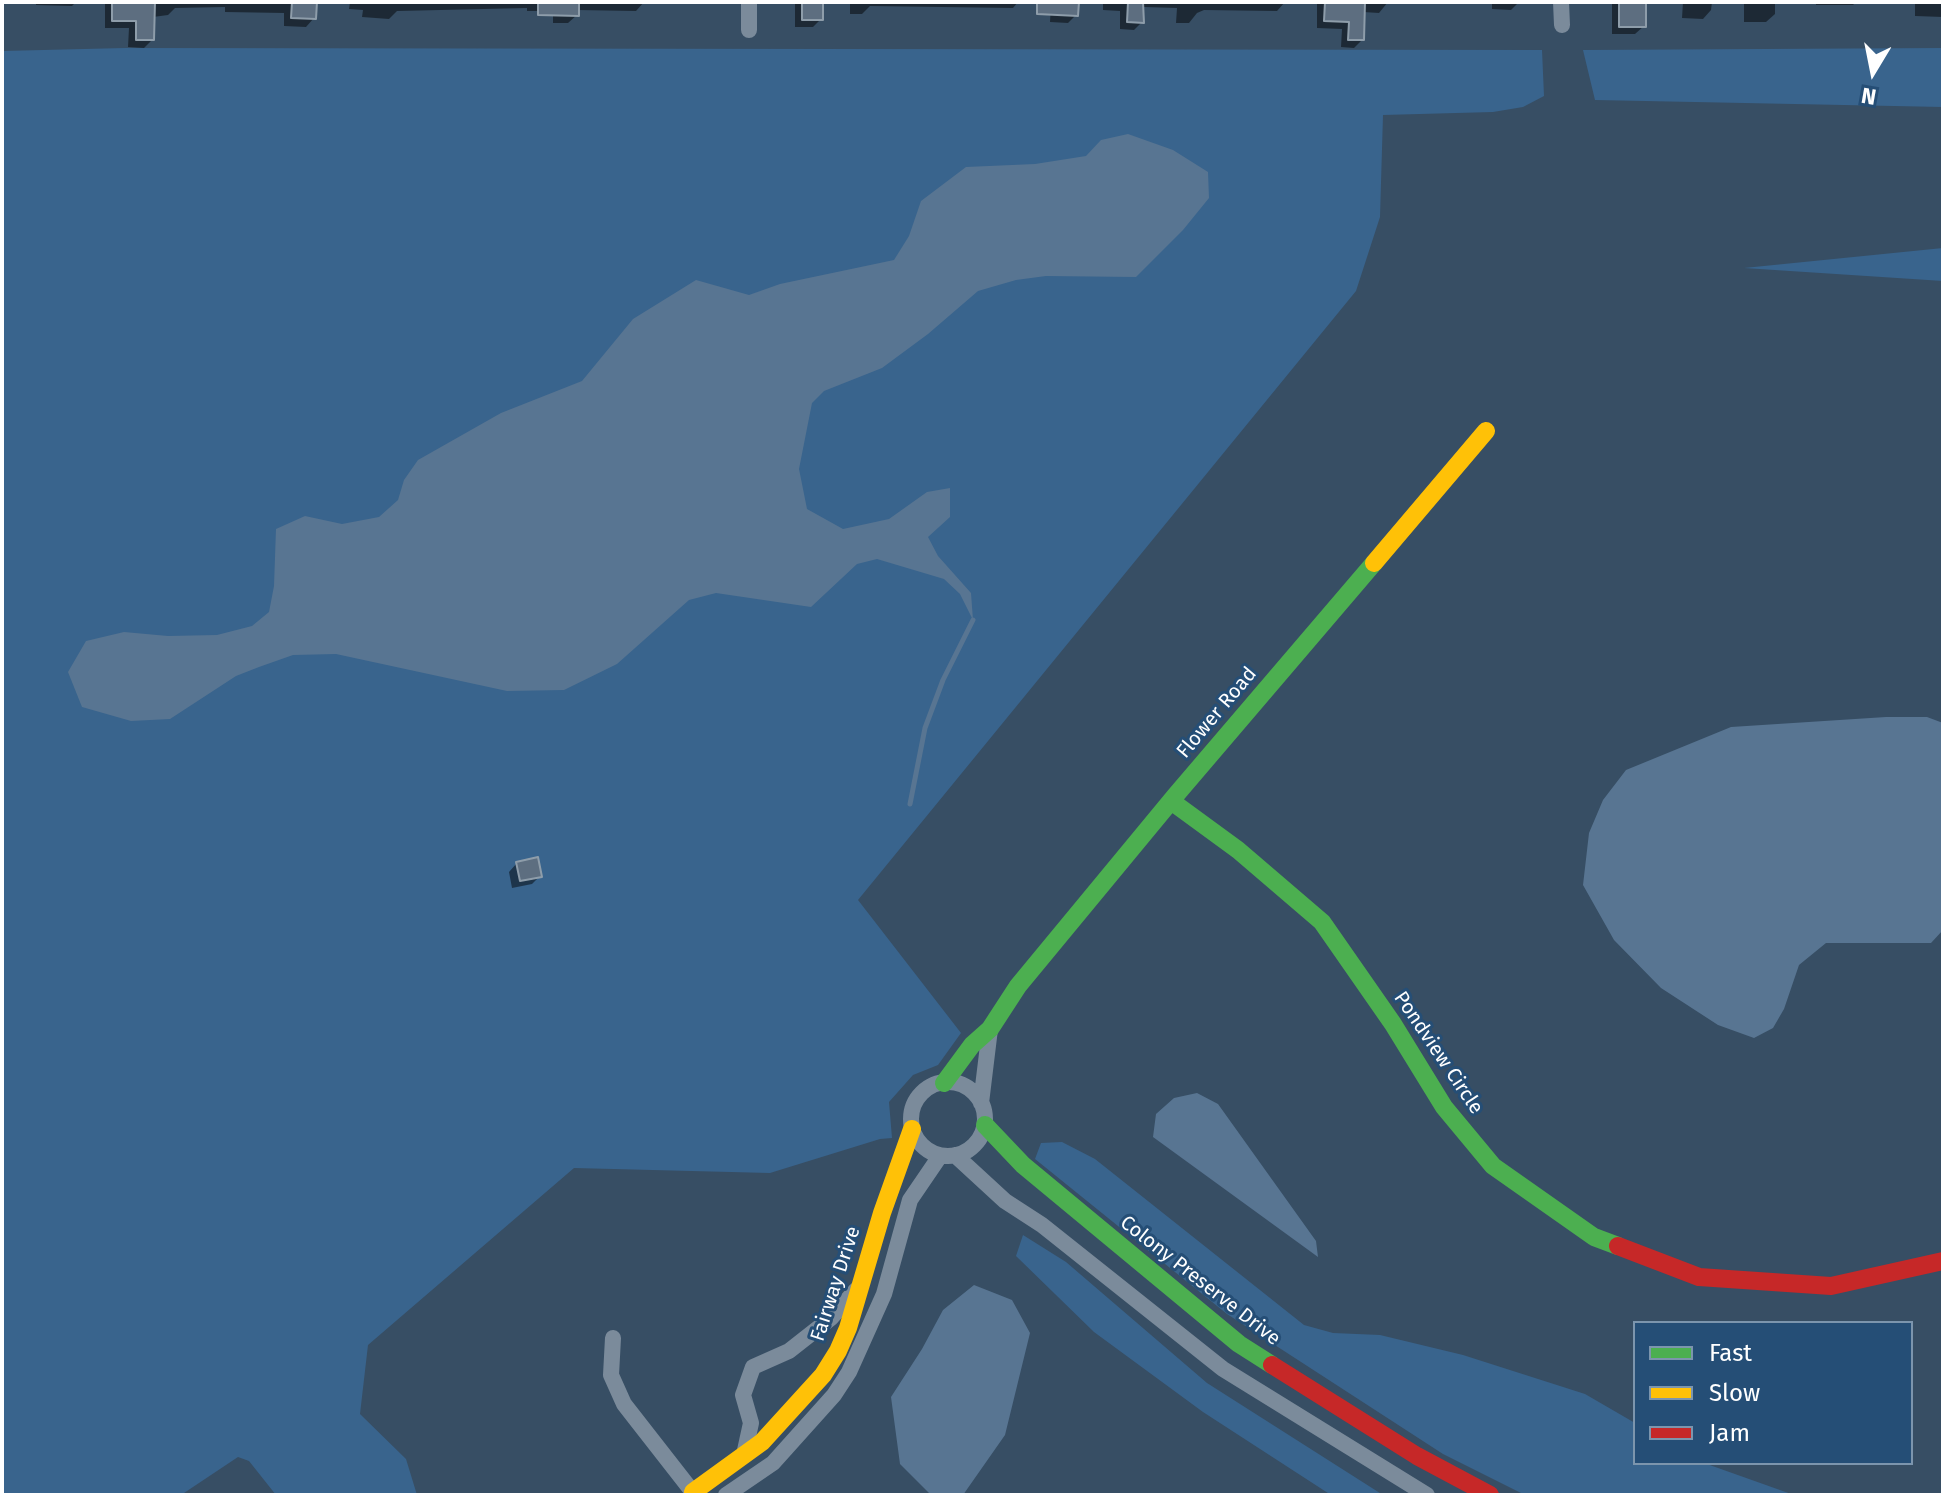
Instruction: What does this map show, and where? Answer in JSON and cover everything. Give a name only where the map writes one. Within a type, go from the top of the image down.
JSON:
[{"type":"street","points":[[749,2],[749,30]]},
{"type":"street","points":[[1561,2],[1562,25]]},
{"type":"street","name":"Flower Road","points":[[944,1083],[972,1045],[990,1029],[1018,986],[1171,801],[1486,431]]},
{"type":"street","name":"Pondview Circle","points":[[1171,801],[1238,850],[1322,922],[1393,1024],[1444,1107],[1493,1166],[1594,1237],[1699,1277],[1831,1286],[1943,1261]]},
{"type":"street","name":"Flower Road","points":[[981,1103],[990,1029]]},
{"type":"street","points":[[726,1495],[773,1463],[834,1395],[861,1350],[884,1294],[910,1200],[948,1156],[975,1145],[985,1125],[981,1103],[966,1087],[944,1083],[930,1087],[918,1097],[912,1110],[912,1129],[921,1145],[948,1156],[1005,1201],[1042,1225],[1212,1361],[1427,1495]]},
{"type":"street","name":"Colony Preserve Drive","points":[[985,1125],[1023,1165],[1239,1344],[1417,1456],[1490,1495]]},
{"type":"street","name":"Fairway Drive","points":[[694,1493],[762,1442],[823,1375],[838,1351],[912,1129]]},
{"type":"street","points":[[744,1455],[751,1423],[743,1395],[753,1367],[789,1351],[831,1318],[860,1286]]},
{"type":"street","points":[[613,1338],[611,1375],[624,1404],[694,1493]]},
{"type":"street","points":[[751,1423],[773,1430],[790,1445]]},
{"type":"shaded area","points":[[125,48],[1542,50],[1544,96],[1523,107],[1493,112],[1383,115],[1380,217],[1356,291],[858,900],[961,1033],[938,1065],[913,1075],[889,1102],[892,1138],[770,1173],[574,1168],[368,1345],[360,1414],[406,1459],[417,1495],[276,1495],[249,1461],[238,1457],[181,1495],[2,1495],[2,51]]},
{"type":"shaded area","points":[[1943,48],[1943,107],[1595,100],[1583,50]]},
{"type":"shaded area","points":[[1128,134],[1173,150],[1208,172],[1209,198],[1183,230],[1136,277],[1046,276],[1016,280],[978,291],[882,368],[824,391],[812,403],[799,469],[807,509],[843,529],[889,519],[927,492],[950,488],[950,517],[928,537],[938,556],[971,593],[973,620],[960,594],[944,579],[877,559],[857,564],[811,607],[716,593],[689,600],[617,664],[564,690],[507,691],[336,654],[293,655],[236,676],[170,719],[131,721],[82,707],[68,672],[86,641],[124,632],[168,636],[217,635],[252,626],[269,612],[274,586],[276,529],[305,516],[342,524],[379,517],[398,500],[404,480],[418,460],[501,413],[582,381],[633,319],[696,280],[749,295],[780,284],[894,260],[909,236],[921,201],[966,167],[1035,164],[1086,156],[1101,140]]},
{"type":"shaded area","points":[[1943,248],[1943,281],[1744,268]]},
{"type":"shaded area","points":[[1927,717],[1943,723],[1943,930],[1931,943],[1826,943],[1799,965],[1784,1009],[1773,1028],[1754,1038],[1718,1025],[1661,988],[1614,940],[1583,885],[1589,833],[1603,800],[1626,770],[1731,727]]},
{"type":"shaded area","points":[[1197,1093],[1218,1104],[1316,1241],[1318,1257],[1153,1137],[1156,1114],[1174,1098]]},
{"type":"shaded area","points":[[1062,1142],[1095,1159],[1304,1325],[1333,1333],[1380,1335],[1463,1355],[1585,1394],[1633,1422],[1633,1465],[1710,1465],[1794,1495],[1525,1495],[1443,1454],[1227,1314],[1035,1159],[1041,1143]]},
{"type":"shaded area","points":[[1023,1235],[1066,1262],[1207,1383],[1383,1495],[1331,1495],[1203,1412],[1094,1332],[1016,1256]]},
{"type":"shaded area","points":[[974,1285],[1012,1300],[1030,1333],[1005,1435],[963,1495],[936,1495],[929,1493],[900,1464],[891,1397],[943,1310]]},
{"type":"building","points":[[112,2],[155,2],[154,40],[136,40],[136,21],[112,21]]},
{"type":"building","points":[[292,2],[317,2],[316,19],[291,18]]},
{"type":"building","points":[[538,2],[579,2],[579,16],[538,15]]},
{"type":"building","points":[[802,2],[823,2],[823,20],[802,20]]},
{"type":"building","points":[[1037,2],[1079,2],[1078,16],[1037,14]]},
{"type":"building","points":[[1128,2],[1143,2],[1144,23],[1127,22]]},
{"type":"building","points":[[1325,2],[1365,2],[1364,40],[1348,40],[1349,22],[1324,21]]},
{"type":"building","points":[[1619,2],[1646,2],[1646,27],[1619,27]]},
{"type":"building","points":[[538,857],[542,877],[520,881],[516,862]]},
{"type":"waterway","points":[[910,804],[925,728],[943,680],[973,620]]},
{"type":"traffic: fast","points":[[944,1083],[972,1045],[990,1029],[1018,986],[1175,796],[1374,563]]},
{"type":"traffic: fast","points":[[1171,801],[1238,850],[1322,922],[1393,1024],[1444,1107],[1493,1166],[1594,1237],[1618,1246]]},
{"type":"traffic: fast","points":[[985,1125],[1023,1165],[1239,1344],[1272,1365]]},
{"type":"traffic: slow","points":[[1374,563],[1486,431]]},
{"type":"traffic: slow","points":[[693,1492],[762,1442],[823,1375],[838,1351],[912,1129]]},
{"type":"traffic: jam","points":[[1618,1246],[1699,1277],[1831,1286],[1943,1261]]},
{"type":"traffic: jam","points":[[1272,1365],[1417,1456],[1490,1495]]}]
